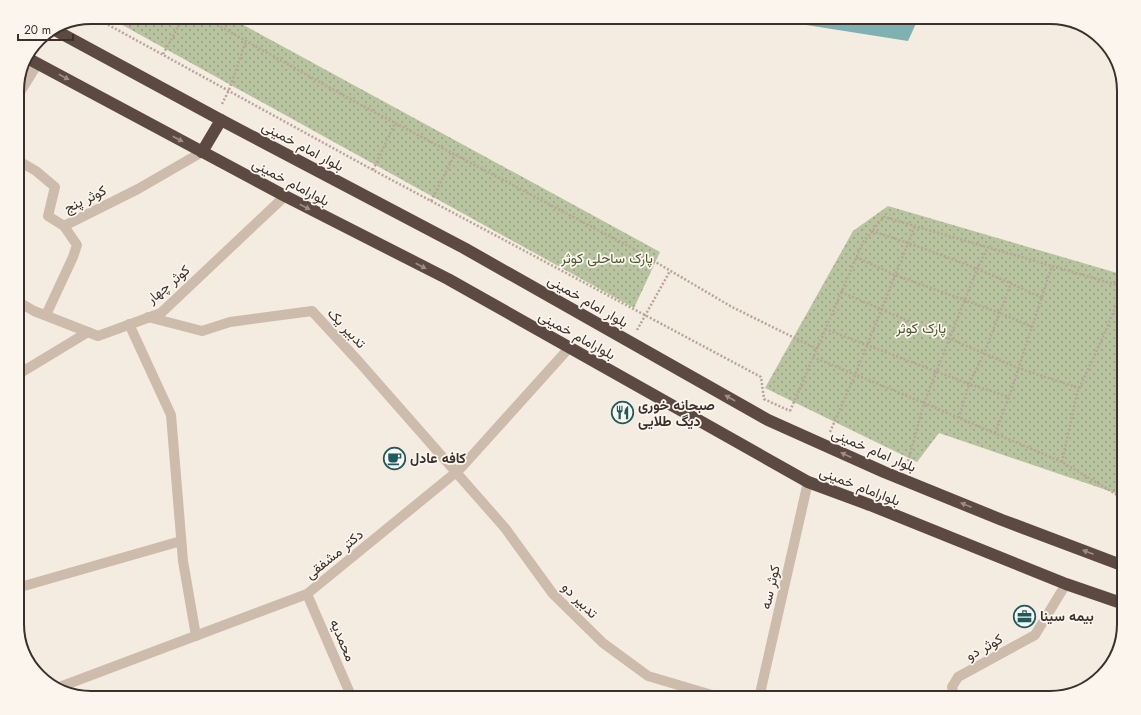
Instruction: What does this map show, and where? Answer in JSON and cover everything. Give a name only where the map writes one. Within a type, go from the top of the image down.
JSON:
[{"type":"highway","name":"بلوار امام خمینی","points":[[59,32],[218,119],[464,248],[768,420],[884,472],[995,517],[1117,563]]},
{"type":"highway","name":"بلوارامام خمینی","points":[[34,61],[285,196],[448,279],[808,482],[870,505],[1066,584],[1117,602]]},
{"type":"highway","points":[[202,152],[218,119]]},
{"type":"street","points":[[25,80],[34,61]]},
{"type":"street","name":"کوثر پنج","points":[[24,164],[36,171],[55,187],[48,216],[64,226],[138,189],[202,152]]},
{"type":"street","name":"کوثر چهار","points":[[24,305],[34,311],[98,336],[160,313],[285,196]]},
{"type":"street","points":[[46,315],[73,257],[77,245],[64,226]]},
{"type":"street","name":"تدبیر یک","points":[[148,317],[202,331],[230,322],[312,311],[360,363],[456,473]]},
{"type":"street","points":[[129,324],[171,415],[183,561],[196,636]]},
{"type":"street","points":[[24,372],[88,332]]},
{"type":"street","name":"دکتر مشفقی","points":[[64,685],[307,594],[456,473],[568,348]]},
{"type":"street","name":"تدبیر دو","points":[[456,473],[505,528],[553,594],[603,643],[648,676],[698,691]]},
{"type":"street","name":"کوثر سه","points":[[761,691],[808,482]]},
{"type":"street","points":[[24,586],[181,541]]},
{"type":"street","name":"کوثر دو","points":[[953,691],[952,688],[958,677],[1035,635],[1066,584]]},
{"type":"street","name":"محمدیه","points":[[307,594],[349,691]]},
{"type":"path","points":[[107,24],[373,170],[761,377],[764,399],[796,414]]},
{"type":"path","points":[[163,54],[180,24]]},
{"type":"path","points":[[216,24],[361,105],[630,247],[732,307],[817,349]]},
{"type":"path","points":[[218,119],[246,41]]},
{"type":"path","points":[[373,170],[395,123]]},
{"type":"path","points":[[431,201],[455,154]]},
{"type":"path","points":[[790,411],[856,256],[863,242],[884,217],[1117,285]]},
{"type":"path","points":[[825,446],[915,226]]},
{"type":"path","points":[[872,231],[908,243],[1011,283],[1042,298]]},
{"type":"path","points":[[906,467],[924,403],[964,301],[988,247]]},
{"type":"path","points":[[856,256],[895,275],[1000,313],[1032,327]]},
{"type":"path","points":[[995,433],[1009,397],[1052,266]]},
{"type":"path","points":[[631,342],[670,271]]},
{"type":"path","points":[[959,418],[969,384],[984,354],[1011,283]]},
{"type":"path","points":[[841,292],[1018,368],[1079,388]]},
{"type":"path","points":[[1062,462],[1077,393],[1117,304]]},
{"type":"path","points":[[825,329],[969,384],[1009,397]]},
{"type":"path","points":[[813,358],[924,403],[1062,462],[1117,495]]},
{"type":"path","points":[[824,428],[837,434]]},
{"type":"green space","name":"پارک ساحلی کوثر","points":[[121,24],[242,24],[660,252],[634,308]]},
{"type":"green space","name":"پارک کوثر","points":[[888,206],[1117,273],[1117,494],[939,433],[917,462],[765,388],[853,231]]},
{"type":"water","points":[[800,24],[916,24],[908,41]]},
{"type":"place","name":"صبحانه خوری دیگ طلایی","points":[[623,413]]},
{"type":"place","name":"کافه عادل","points":[[395,458]]},
{"type":"place","name":"بیمه سینا","points":[[1025,616]]}]
